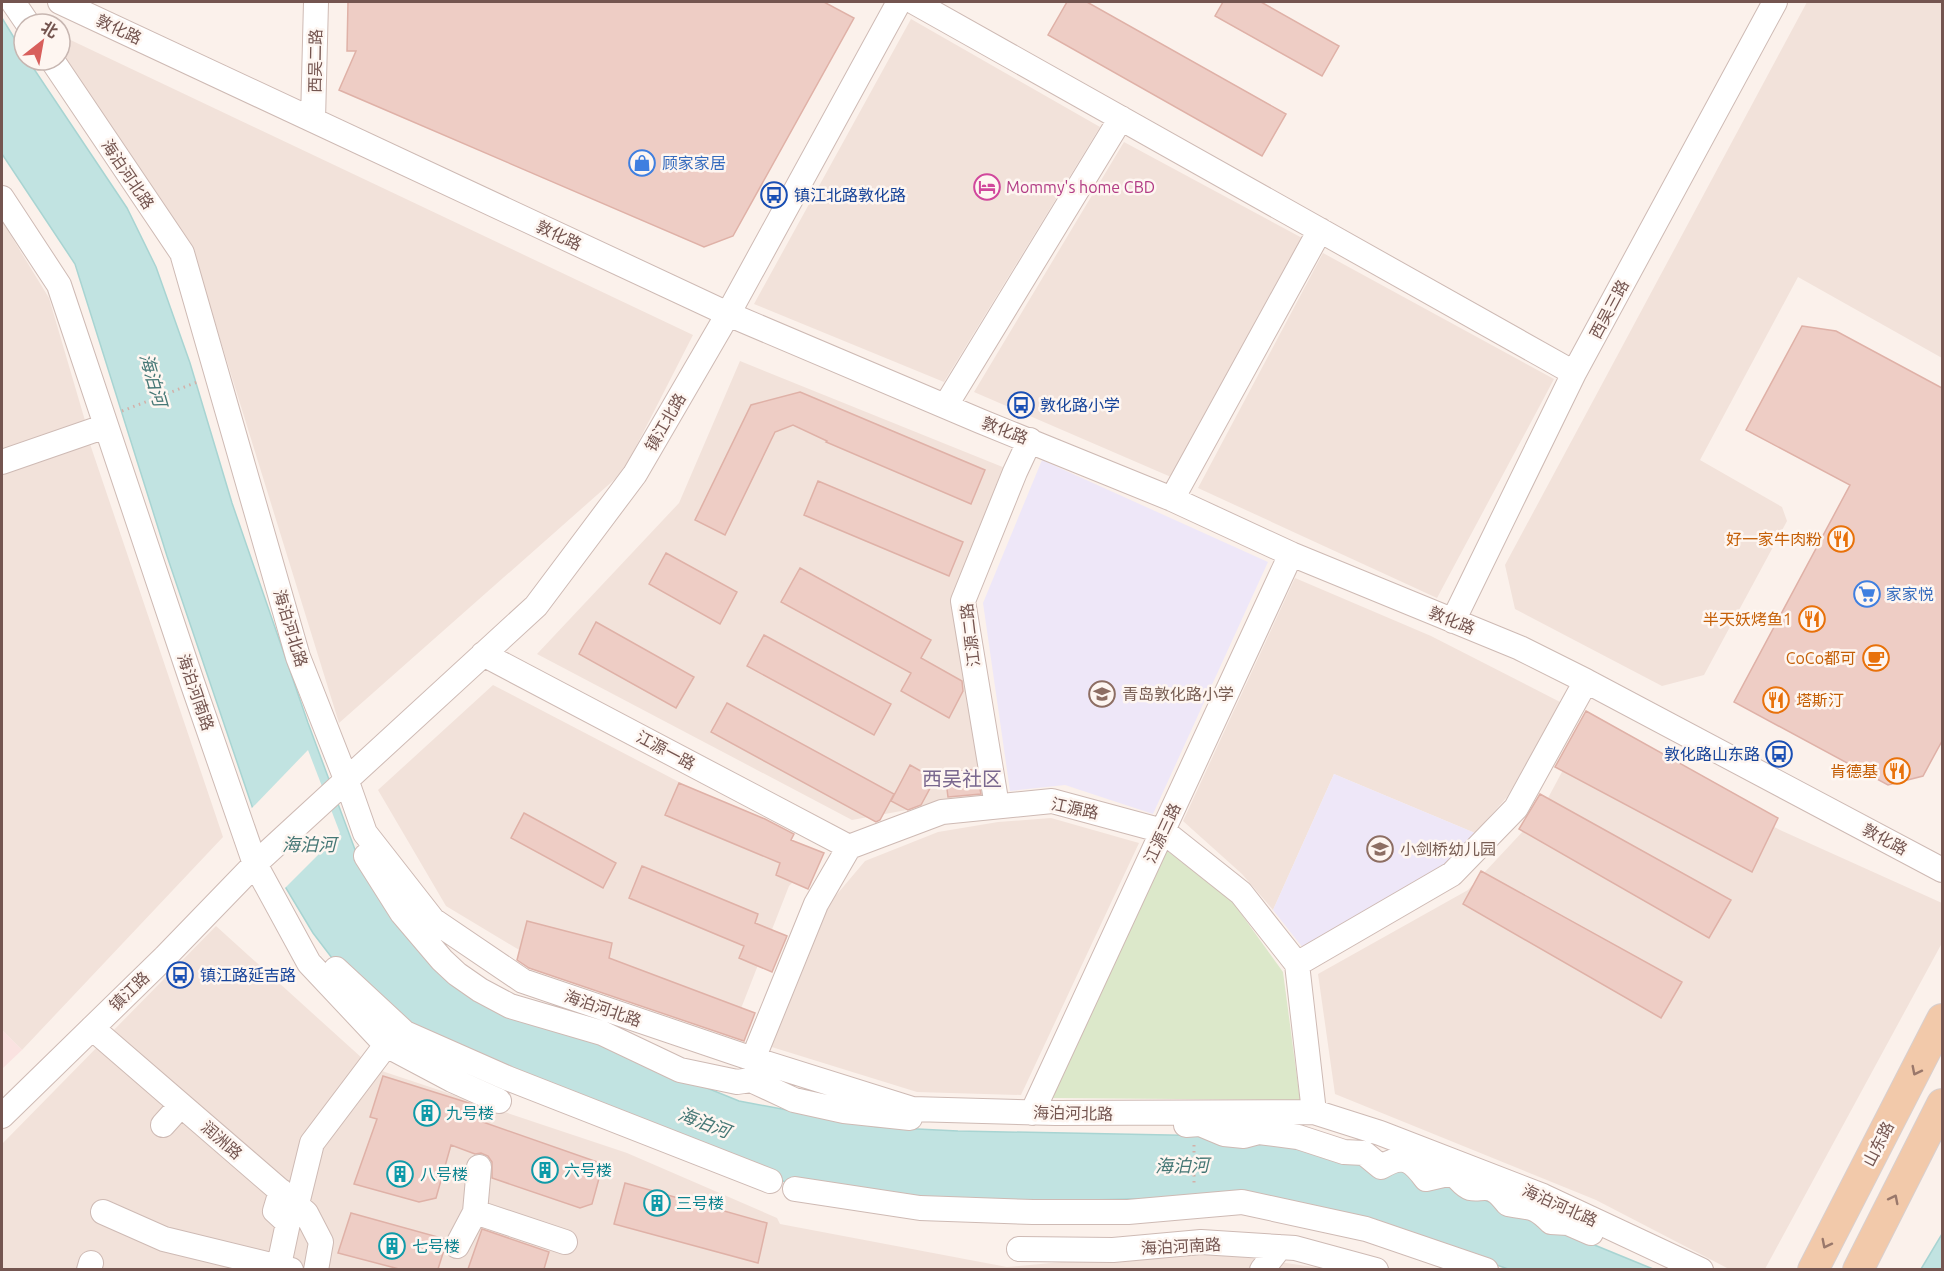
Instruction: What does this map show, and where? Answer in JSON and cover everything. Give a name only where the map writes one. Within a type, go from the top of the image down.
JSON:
[{"type":"main road","name":"山东路","points":[[1813,1269],[1942,1019]]},
{"type":"main road","points":[[1858,1269],[1942,1104]]},
{"type":"street","name":"敦化路","points":[[60,2],[728,314],[980,421],[1172,499],[1291,554],[1520,648],[1942,870]]},
{"type":"street","name":"西吴二路","points":[[313,120],[316,2]]},
{"type":"street","name":"镇江北路","points":[[346,779],[536,606],[635,474],[728,314],[899,2]]},
{"type":"street","points":[[914,2],[1574,374]]},
{"type":"street","name":"西吴三路","points":[[1454,621],[1574,374],[1775,2]]},
{"type":"street","name":"海泊河北路","points":[[60,72],[182,253],[298,657],[365,833],[433,920],[523,981],[753,1059],[912,1109],[1032,1113],[1314,1112],[1380,1133],[1543,1196],[1701,1269]]},
{"type":"street","points":[[946,405],[1121,118]]},
{"type":"street","name":"海泊河南路","points":[[2,198],[59,285],[112,419],[192,682],[255,864],[309,963],[386,1045],[452,1080],[499,1101]]},
{"type":"street","points":[[1172,499],[1320,230]]},
{"type":"street","points":[[2,462],[112,419]]},
{"type":"street","name":"江源二路","points":[[997,806],[963,601],[1030,440]]},
{"type":"street","name":"江源三路","points":[[1032,1113],[1291,554]]},
{"type":"street","name":"江源一路","points":[[483,654],[849,847]]},
{"type":"street","points":[[1314,1112],[1297,964],[1452,874],[1516,808],[1586,681]]},
{"type":"street","name":"镇江路","points":[[2,1116],[165,957],[255,864],[346,779]]},
{"type":"street","name":"江源路","points":[[849,847],[942,812],[1052,801],[1163,831],[1241,893],[1297,964]]},
{"type":"street","points":[[365,833],[360,848],[402,913],[457,975],[510,1006],[602,1034],[680,1070],[737,1082],[751,1080],[794,1100],[844,1112],[929,1121],[1047,1123],[1057,1128],[1200,1124],[1224,1134],[1244,1136],[1259,1132],[1298,1137],[1344,1152],[1364,1153],[1382,1167],[1393,1160],[1402,1159],[1412,1162],[1426,1179],[1452,1173],[1471,1188],[1489,1188],[1496,1191],[1508,1204],[1538,1209],[1551,1222],[1568,1223],[1622,1247],[1663,1269]]},
{"type":"street","points":[[753,1059],[816,904],[849,847]]},
{"type":"street","points":[[276,903],[342,976],[405,1033],[507,1078],[770,1181]]},
{"type":"street","name":"润洲路","points":[[92,1028],[306,1213],[321,1242],[316,1269]]},
{"type":"street","points":[[103,1212],[164,1239],[283,1268],[288,1222],[275,1211],[289,1198],[312,1143],[386,1045]]},
{"type":"street","points":[[163,1125],[181,1105]]},
{"type":"street","points":[[457,1246],[475,1212],[479,1167]]},
{"type":"street","points":[[795,1189],[920,1208],[1128,1212],[1242,1202],[1366,1229],[1486,1269]]},
{"type":"street","points":[[475,1212],[565,1242]]},
{"type":"street","name":"海泊河南路","points":[[1019,1249],[1113,1250],[1201,1242],[1295,1248],[1376,1269]]},
{"type":"street","points":[[1262,1269],[1280,1247]]},
{"type":"path","points":[[112,419],[204,380]]},
{"type":"path","points":[[1194,1125],[1195,1206]]},
{"type":"shaded area","points":[[1807,2],[1942,2],[1942,358],[1798,277],[1700,460],[1782,507],[1787,521],[1704,675],[1662,686],[1515,609],[1505,565]]},
{"type":"shaded area","points":[[911,19],[1100,127],[944,382],[754,304]]},
{"type":"shaded area","points":[[72,41],[693,335],[623,472],[339,723],[190,242],[65,72],[72,72]]},
{"type":"shaded area","points":[[1124,142],[1304,239],[1171,477],[974,392]]},
{"type":"shaded area","points":[[2,221],[49,298],[90,444],[223,837],[22,1050],[2,1030]]},
{"type":"shaded area","points":[[1323,253],[1554,379],[1437,598],[1198,488]]},
{"type":"shaded area","points":[[740,361],[1015,472],[963,601],[994,794],[852,820],[537,654],[679,503]]},
{"type":"shaded area","name":"青岛敦化路小学","points":[[1042,460],[1268,562],[1153,814],[1065,785],[1010,791],[983,603]]},
{"type":"shaded area","points":[[1295,578],[1431,636],[1562,703],[1507,797],[1475,833],[1334,774],[1273,910],[1242,874],[1183,821]]},
{"type":"shaded area","points":[[493,685],[819,855],[789,886],[731,1034],[541,963],[446,906],[378,790]]},
{"type":"shaded area","points":[[1586,727],[1780,830],[1942,903],[1942,943],[1765,1269],[1729,1269],[1596,1200],[1335,1094],[1318,974],[1468,890],[1540,813]]},
{"type":"shaded area","name":"小剑桥幼儿园","points":[[1334,774],[1475,833],[1444,866],[1303,948],[1273,910]]},
{"type":"shaded area","points":[[1051,818],[1139,843],[1021,1095],[917,1092],[762,1044],[822,912],[865,861],[938,832],[998,822]]},
{"type":"shaded area","points":[[216,926],[373,1068],[627,1153],[777,1218],[780,1224],[1007,1267],[1193,1250],[1328,1269],[2,1269],[2,1144]]},
{"type":"shaded area","points":[[2,1030],[22,1050],[2,1069]]},
{"type":"green space","points":[[1166,850],[1232,901],[1283,972],[1300,1100],[1052,1098]]},
{"type":"water","name":"海泊河","points":[[2,18],[12,34],[12,72],[36,72],[127,208],[156,267],[190,363],[232,503],[308,723],[357,855],[429,949],[549,1024],[739,1101],[877,1127],[958,1131],[1220,1136],[1404,1167],[1653,1269],[1508,1269],[1388,1227],[1255,1196],[922,1204],[788,1183],[407,1027],[348,979],[313,933],[272,865],[167,556],[75,264],[2,154]]},
{"type":"water","points":[[1942,1234],[1942,1269],[1921,1269]]},
{"type":"pier","points":[[308,750],[340,833],[283,890],[269,866],[251,809]]},
{"type":"building","name":"顾家家居","points":[[348,2],[824,2],[854,18],[733,236],[704,247],[339,90],[356,51],[347,51]]},
{"type":"building","points":[[1067,2],[1087,2],[1286,114],[1262,156],[1048,35]]},
{"type":"building","points":[[1223,2],[1261,2],[1339,46],[1322,76],[1215,16]]},
{"type":"building","name":"家家悦","points":[[1802,326],[1836,331],[1942,388],[1942,741],[1923,776],[1888,785],[1734,702],[1850,485],[1746,430]]},
{"type":"building","points":[[800,392],[985,470],[971,504],[826,442],[793,425],[775,432],[725,535],[695,520],[751,405]]},
{"type":"building","points":[[818,481],[963,542],[949,576],[804,515]]},
{"type":"building","points":[[666,553],[737,592],[720,624],[649,584]]},
{"type":"building","points":[[800,568],[931,640],[921,658],[962,681],[963,691],[949,718],[901,691],[911,673],[781,602]]},
{"type":"building","points":[[596,622],[694,677],[676,708],[579,654]]},
{"type":"building","points":[[764,635],[891,704],[874,735],[747,666]]},
{"type":"building","points":[[727,703],[894,794],[880,820],[876,822],[711,732]]},
{"type":"building","points":[[1586,711],[1778,818],[1752,872],[1555,767]]},
{"type":"building","points":[[910,765],[935,779],[921,805],[908,810],[891,801]]},
{"type":"building","points":[[976,769],[981,794],[948,797],[945,773]]},
{"type":"building","points":[[679,783],[765,819],[794,834],[791,840],[824,853],[808,889],[776,875],[780,863],[665,815]]},
{"type":"building","points":[[1540,794],[1731,900],[1709,938],[1519,829]]},
{"type":"building","points":[[524,813],[616,863],[603,888],[511,838]]},
{"type":"building","points":[[642,866],[758,914],[755,923],[787,936],[772,972],[739,958],[744,946],[629,898]]},
{"type":"building","points":[[1481,871],[1682,982],[1661,1018],[1463,904]]},
{"type":"building","points":[[527,921],[612,943],[609,958],[755,1013],[744,1041],[529,968],[517,960]]},
{"type":"building","points":[[383,1076],[472,1104],[484,1110],[480,1121],[603,1164],[592,1204],[580,1208],[492,1178],[492,1162],[488,1156],[451,1145],[436,1198],[419,1202],[354,1184],[377,1119],[370,1117]]},
{"type":"building","name":"三号楼","points":[[625,1183],[767,1223],[758,1263],[614,1224]]},
{"type":"building","name":"七号楼","points":[[351,1213],[445,1239],[438,1269],[399,1269],[338,1253]]},
{"type":"building","points":[[482,1229],[549,1252],[544,1269],[468,1269]]},
{"type":"place","name":"顾家家居","points":[[642,163]]},
{"type":"place","name":"Mommy's home CBD","points":[[987,187]]},
{"type":"place","name":"镇江北路敦化路","points":[[774,195]]},
{"type":"place","name":"敦化路小学","points":[[1021,405]]},
{"type":"place","name":"好一家牛肉粉","points":[[1841,539]]},
{"type":"place","name":"家家悦","points":[[1867,594]]},
{"type":"place","name":"半天妖烤鱼1","points":[[1812,619]]},
{"type":"place","name":"CoCo都可","points":[[1876,658]]},
{"type":"place","name":"青岛敦化路小学","points":[[1102,694]]},
{"type":"place","name":"塔斯汀","points":[[1776,700]]},
{"type":"place","name":"敦化路山东路","points":[[1779,754]]},
{"type":"place","name":"肯德基","points":[[1897,771]]},
{"type":"place","name":"小剑桥幼儿园","points":[[1380,849]]},
{"type":"place","name":"镇江路延吉路","points":[[180,975]]},
{"type":"place","name":"九号楼","points":[[427,1113]]},
{"type":"place","name":"六号楼","points":[[545,1170]]},
{"type":"place","name":"八号楼","points":[[400,1174]]},
{"type":"place","name":"三号楼","points":[[657,1203]]},
{"type":"place","name":"七号楼","points":[[392,1246]]},
{"type":"district","name":"西吴社区","points":[[962,779]]}]
